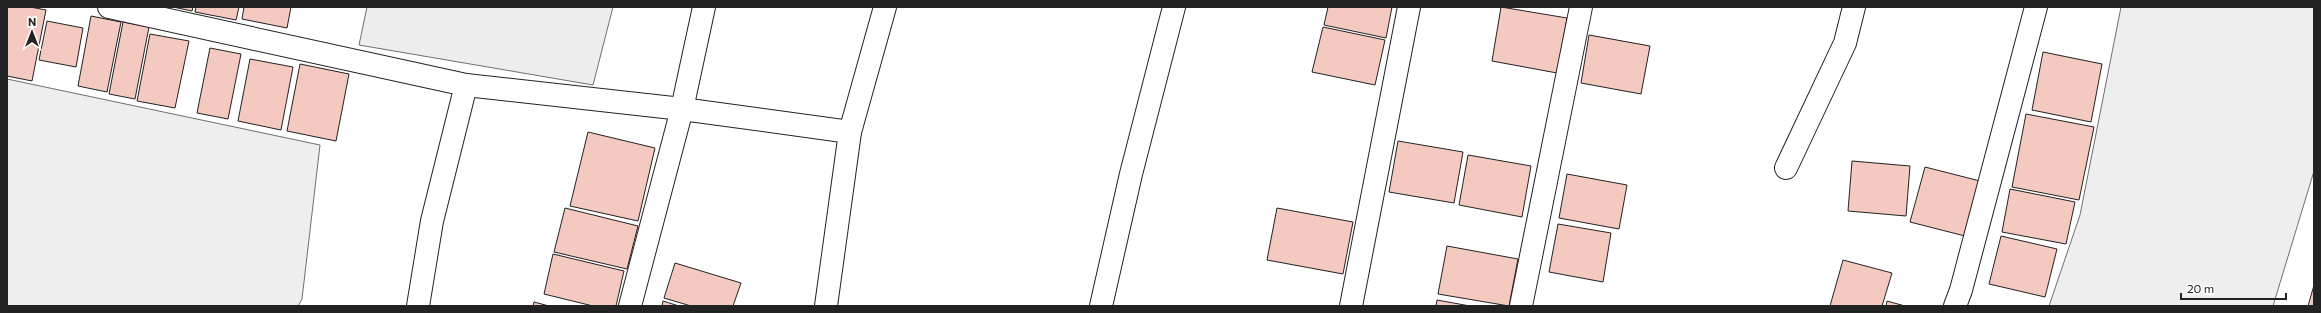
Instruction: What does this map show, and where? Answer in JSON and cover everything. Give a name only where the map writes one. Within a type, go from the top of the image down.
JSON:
[{"type":"street","points":[[109,7],[466,85],[682,109],[850,132]]},
{"type":"street","points":[[630,306],[682,109],[704,7]]},
{"type":"street","points":[[826,306],[850,132],[885,7]]},
{"type":"street","points":[[1101,306],[1174,7]]},
{"type":"street","points":[[1351,306],[1409,7]]},
{"type":"street","points":[[1522,306],[1581,7]]},
{"type":"street","points":[[1786,168],[1846,43],[1854,7]]},
{"type":"street","points":[[1955,306],[1961,290],[2036,7]]},
{"type":"street","points":[[418,306],[432,221],[466,85]]},
{"type":"shaded area","points":[[367,7],[613,7],[593,85],[359,45]]},
{"type":"shaded area","points":[[2121,7],[2314,7],[2314,171],[2273,306],[2049,306],[2080,215]]},
{"type":"shaded area","points":[[7,79],[320,145],[302,299],[298,306],[7,306]]},
{"type":"building","points":[[7,7],[30,7],[46,10],[32,81],[7,76]]},
{"type":"building","points":[[173,7],[193,7],[192,11]]},
{"type":"building","points":[[196,7],[239,7],[236,20],[195,12]]},
{"type":"building","points":[[244,7],[291,7],[287,28],[242,19]]},
{"type":"building","points":[[1328,7],[1392,7],[1386,38],[1324,25]]},
{"type":"building","points":[[1501,7],[1567,18],[1557,73],[1492,61]]},
{"type":"building","points":[[91,16],[121,22],[107,92],[78,86]]},
{"type":"building","points":[[47,21],[83,28],[76,67],[39,60]]},
{"type":"building","points":[[123,22],[149,27],[135,99],[109,94]]},
{"type":"building","points":[[1323,27],[1385,40],[1375,85],[1312,72]]},
{"type":"building","points":[[150,34],[189,41],[175,108],[137,101]]},
{"type":"building","points":[[1589,35],[1650,46],[1641,94],[1581,83]]},
{"type":"building","points":[[210,48],[241,54],[228,119],[197,113]]},
{"type":"building","points":[[2043,52],[2102,64],[2091,122],[2032,110]]},
{"type":"building","points":[[250,59],[293,67],[281,130],[238,121]]},
{"type":"building","points":[[300,64],[349,74],[336,141],[287,131]]},
{"type":"building","points":[[2026,114],[2094,127],[2079,200],[2012,187]]},
{"type":"building","points":[[588,132],[655,148],[638,221],[570,206]]},
{"type":"building","points":[[1398,141],[1463,152],[1454,203],[1389,192]]},
{"type":"building","points":[[1468,155],[1531,166],[1522,217],[1459,205]]},
{"type":"building","points":[[1852,161],[1910,166],[1906,216],[1848,211]]},
{"type":"building","points":[[1925,167],[1980,181],[1965,236],[1910,222]]},
{"type":"building","points":[[1567,174],[1627,185],[1619,229],[1559,218]]},
{"type":"building","points":[[2010,189],[2075,202],[2066,244],[2002,232]]},
{"type":"building","points":[[565,208],[638,226],[627,269],[554,252]]},
{"type":"building","points":[[1277,208],[1353,222],[1343,274],[1267,260]]},
{"type":"building","points":[[1558,224],[1611,233],[1603,282],[1549,272]]},
{"type":"building","points":[[2001,236],[2057,249],[2045,297],[1989,284]]},
{"type":"building","points":[[1447,246],[1518,259],[1509,306],[1438,294]]},
{"type":"building","points":[[553,254],[624,271],[616,306],[593,306],[544,294]]},
{"type":"building","points":[[1843,260],[1892,273],[1882,306],[1830,306]]},
{"type":"building","points":[[675,263],[741,283],[733,306],[691,306],[664,298]]},
{"type":"building","points":[[2314,285],[2314,306],[2308,306]]},
{"type":"building","points":[[1437,300],[1470,306],[1436,306]]},
{"type":"building","points":[[663,301],[679,306],[662,306]]},
{"type":"building","points":[[1887,301],[1905,306],[1886,306]]},
{"type":"building","points":[[534,302],[549,306],[533,306]]}]
